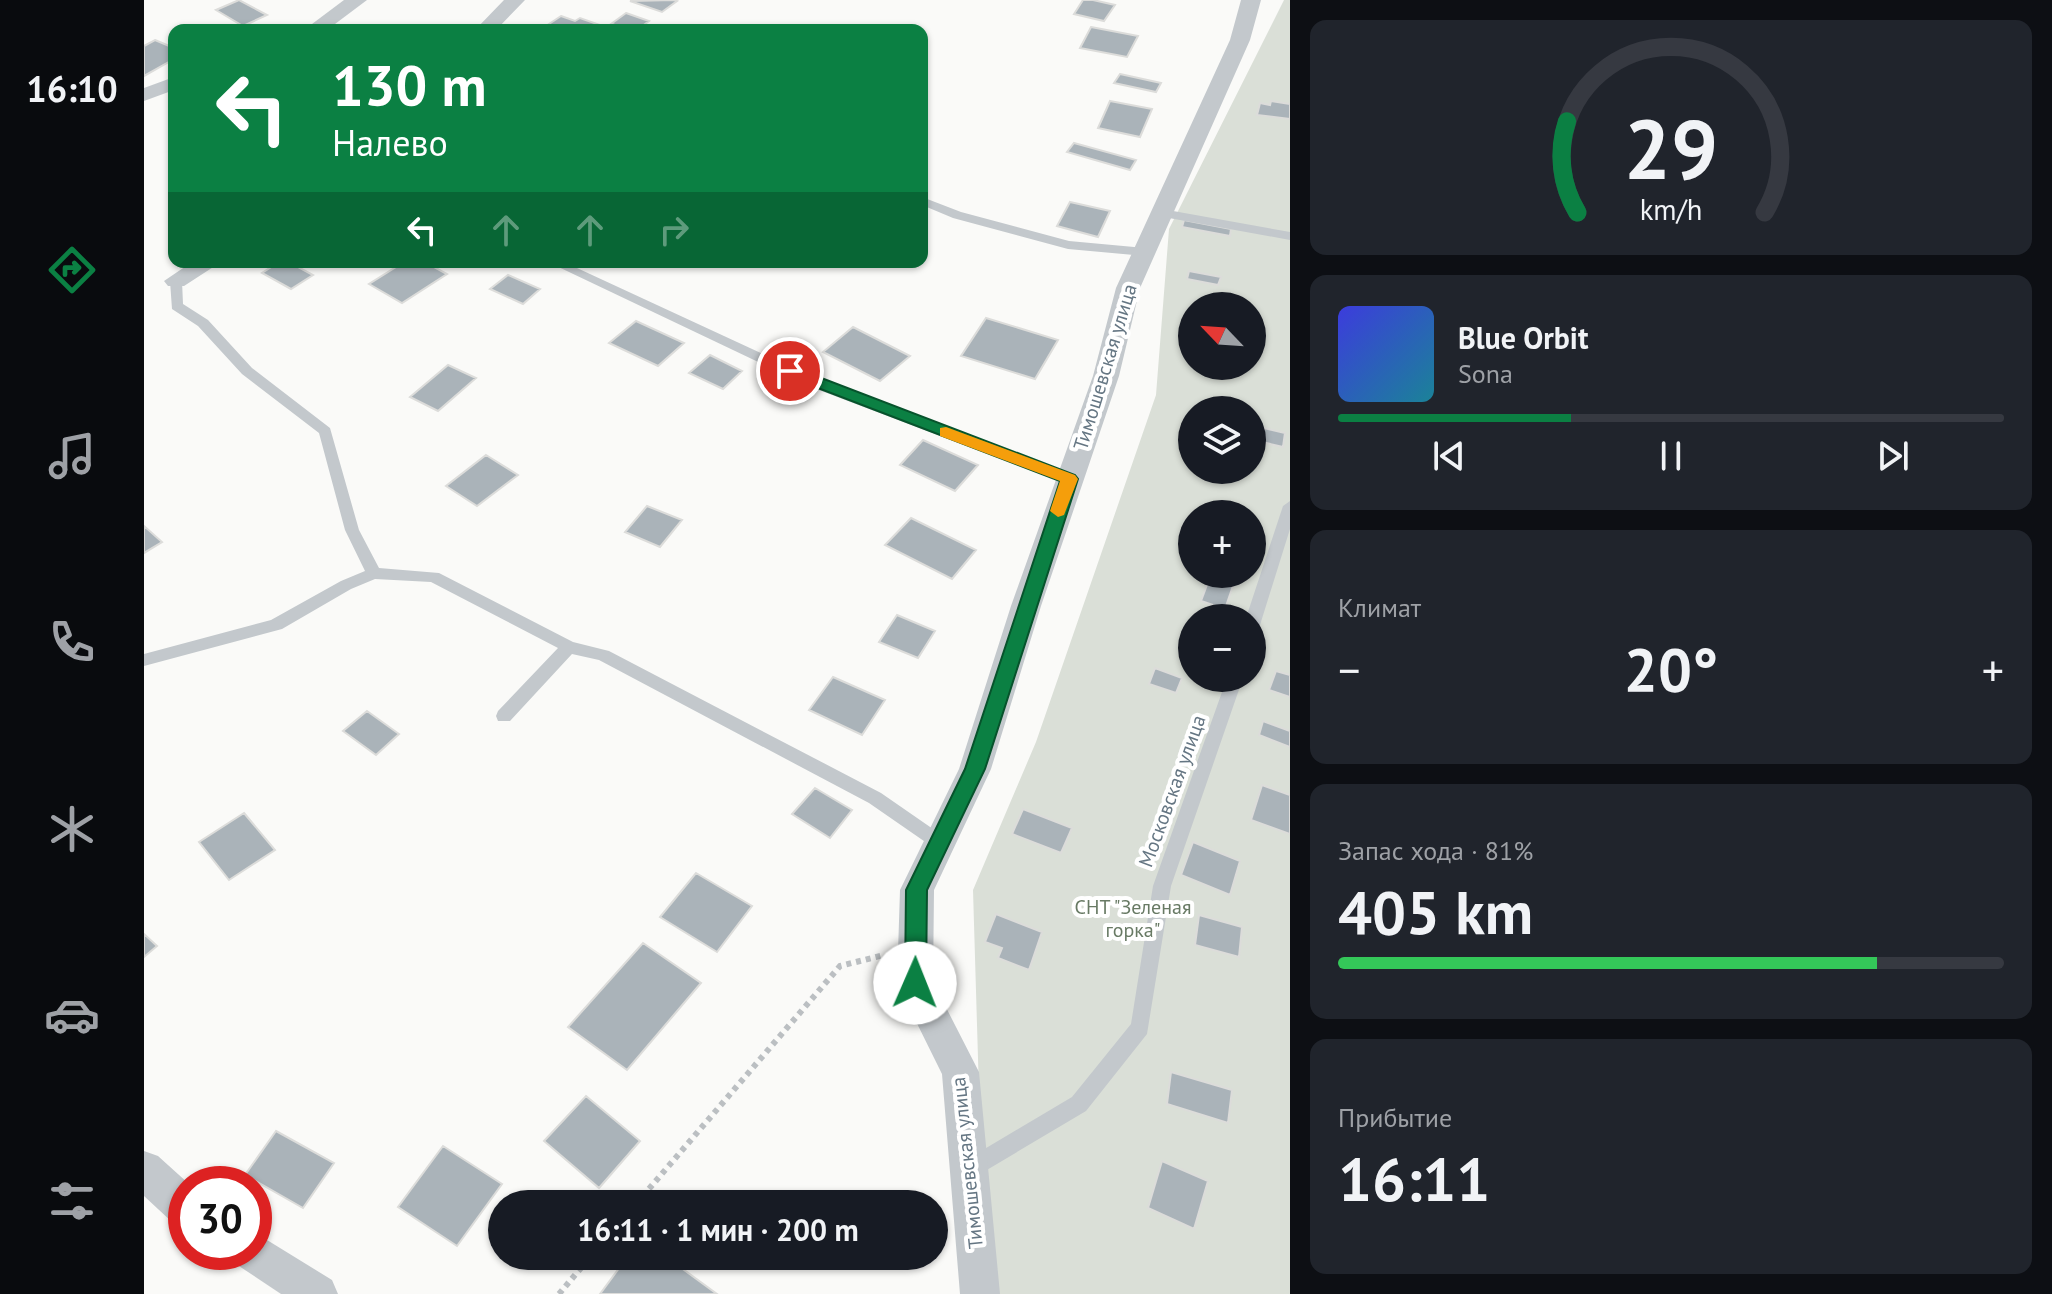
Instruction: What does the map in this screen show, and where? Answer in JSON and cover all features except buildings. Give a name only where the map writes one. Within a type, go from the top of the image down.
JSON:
[{"type":"street","points":[[323,24],[357,0]]},
{"type":"street","points":[[492,24],[515,0]]},
{"type":"street","name":"Тимошевская улица","points":[[980,1294],[960,1072],[915,983],[917,890],[975,769],[1106,376],[1128,288],[1240,40],[1251,0]]},
{"type":"street","points":[[144,95],[168,85]]},
{"type":"street","points":[[176,281],[199,268]]},
{"type":"street","points":[[144,1170],[168,1192]]},
{"type":"street","points":[[272,1264],[318,1294]]},
{"type":"lane","points":[[928,203],[957,215],[1068,245],[1145,252]]},
{"type":"lane","points":[[1162,213],[1290,236]]},
{"type":"lane","points":[[567,268],[816,384],[1070,479]]},
{"type":"lane","points":[[176,281],[177,306],[203,323],[247,371],[325,431],[352,530],[374,573]]},
{"type":"lane","points":[[1259,604],[1290,506]]},
{"type":"lane","points":[[144,660],[276,625],[374,573],[434,577],[569,647],[603,655],[875,798],[940,843]]},
{"type":"lane","points":[[504,716],[569,647]]},
{"type":"lane","name":"Московская улица","points":[[967,1171],[1079,1104],[1140,1028],[1162,886],[1230,692]]},
{"type":"path","points":[[648,1190],[840,966],[916,947]]},
{"type":"path","points":[[559,1294],[579,1270]]},
{"type":"green space","name":"СНТ \"Зеленая горка\"","points":[[1284,0],[1290,0],[1290,1294],[985,1294],[973,890],[1036,742],[1156,395],[1169,229]]},
{"type":"slow traffic","points":[[946,432],[1070,479],[1058,511]]},
{"type":"route","points":[[790,371],[816,384],[1070,479],[975,769],[917,890],[915,983]]}]
